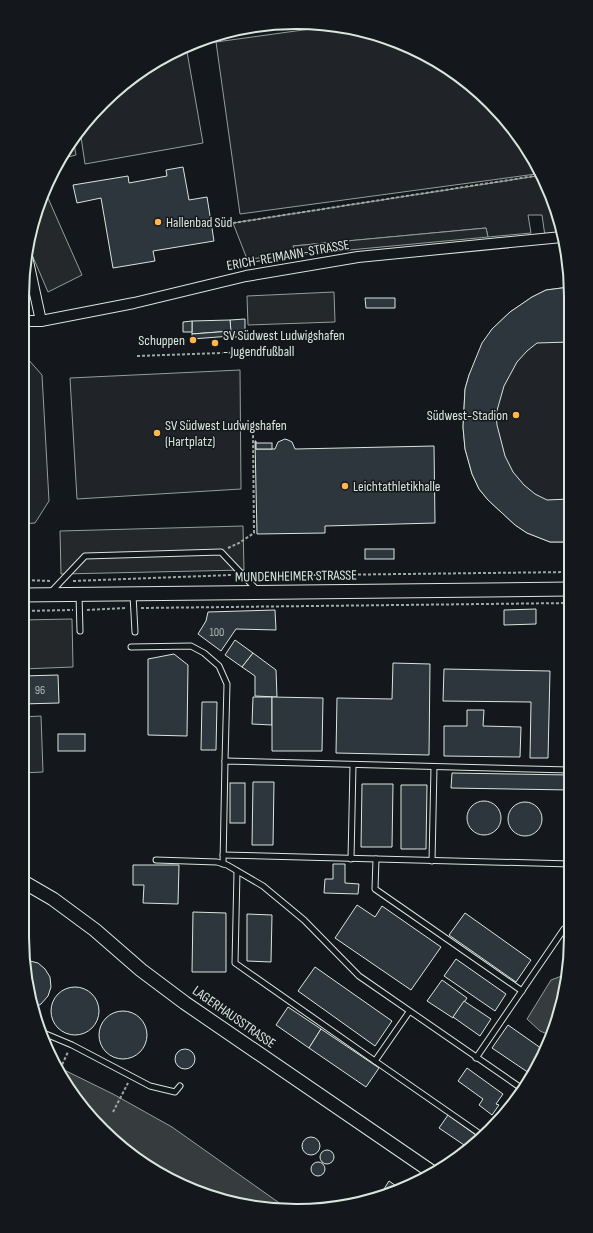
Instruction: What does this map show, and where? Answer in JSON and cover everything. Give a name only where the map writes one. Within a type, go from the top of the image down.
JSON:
[{"type":"street","name":"ERICH-REIMANN-STRASSE","points":[[29,321],[41,321],[134,303],[246,276],[358,257],[557,237]]},
{"type":"street","points":[[30,272],[41,321]]},
{"type":"street","name":"MUNDENHEIMER STRASSE","points":[[29,595],[564,589]]},
{"type":"street","name":"LAGERHAUSSTRASSE","points":[[29,885],[53,900],[95,930],[141,970],[185,1003],[428,1169]]},
{"type":"lane","points":[[48,594],[85,556],[221,552],[259,592]]},
{"type":"lane","points":[[79,594],[80,631]]},
{"type":"lane","points":[[133,594],[135,632]]},
{"type":"lane","points":[[131,647],[191,646],[204,653],[219,666],[227,684],[223,864]]},
{"type":"lane","points":[[225,762],[564,770]]},
{"type":"lane","points":[[351,859],[353,765]]},
{"type":"lane","points":[[432,861],[434,767]]},
{"type":"lane","points":[[223,855],[564,864]]},
{"type":"lane","points":[[376,859],[375,889],[522,990]]},
{"type":"lane","points":[[156,860],[217,862],[237,870],[263,886],[304,920],[359,976],[518,1086]]},
{"type":"lane","points":[[237,870],[235,963],[479,1133]]},
{"type":"lane","points":[[476,1058],[564,929]]},
{"type":"lane","points":[[375,1061],[409,1012]]},
{"type":"lane","points":[[47,1034],[72,1044],[150,1086],[175,1092],[180,1086]]},
{"type":"path","points":[[233,223],[535,176]]},
{"type":"path","points":[[137,356],[249,352]]},
{"type":"path","points":[[221,552],[254,533],[253,434]]},
{"type":"path","points":[[29,580],[79,581],[242,574],[320,575],[564,572]]},
{"type":"path","points":[[29,611],[134,608],[564,603]]},
{"type":"path","points":[[62,1065],[72,1044]]},
{"type":"path","points":[[113,1112],[132,1076]]},
{"type":"shaded area","points":[[306,30],[349,34],[399,49],[445,74],[486,107],[519,148],[534,174],[240,214],[216,42]]},
{"type":"shaded area","points":[[187,52],[203,143],[85,164],[81,138],[95,120],[120,95],[134,84],[163,65]]},
{"type":"shaded area","points":[[75,147],[76,155],[69,157]]},
{"type":"shaded area","points":[[535,176],[544,194],[557,234],[545,236],[542,215],[528,215],[531,233],[488,237],[486,228],[293,246],[296,255],[247,259],[233,223]]},
{"type":"shaded area","points":[[48,198],[82,275],[48,292],[32,255],[38,227]]},
{"type":"shaded area","points":[[486,228],[488,237],[296,255],[293,246]]},
{"type":"shaded area","name":"Südwest-Stadion","points":[[564,288],[564,542],[550,542],[527,533],[515,525],[488,500],[479,489],[472,474],[465,449],[463,427],[465,389],[469,375],[492,329],[510,312],[532,297],[546,290]]},
{"type":"shaded area","points":[[334,292],[335,322],[248,325],[247,296]]},
{"type":"shaded area","points":[[29,360],[42,375],[49,501],[35,523],[29,523]]},
{"type":"shaded area","name":"SV Südwest Ludwigshafen (Hartplatz)","points":[[240,370],[241,489],[77,499],[70,378]]},
{"type":"shaded area","points":[[243,526],[244,570],[61,574],[60,531]]},
{"type":"shaded area","points":[[72,619],[73,667],[29,669],[29,620]]},
{"type":"shaded area","points":[[41,716],[43,772],[29,773],[29,717]]},
{"type":"shaded area","points":[[561,976],[555,1006],[546,1033],[540,1031],[527,1019],[551,980]]},
{"type":"shaded area","points":[[65,1071],[113,1094],[172,1127],[279,1203],[244,1199],[211,1190],[194,1184],[148,1159],[107,1126],[84,1099]]},
{"type":"building","name":"Hallenbad Süd","points":[[183,167],[189,200],[207,197],[214,241],[153,251],[155,261],[113,268],[101,198],[77,203],[73,185],[128,176],[129,183],[167,176],[166,170]]},
{"type":"building","points":[[564,288],[564,342],[537,343],[527,351],[517,362],[504,386],[496,414],[497,425],[505,456],[513,472],[524,485],[535,494],[547,500],[564,499],[564,542],[550,542],[527,533],[515,525],[488,500],[479,489],[472,474],[465,449],[463,427],[465,389],[482,343],[492,329],[510,312],[532,297],[546,290]]},
{"type":"building","points":[[365,298],[395,298],[395,308],[366,308]]},
{"type":"building","points":[[245,319],[245,337],[231,337],[230,320]]},
{"type":"building","points":[[230,320],[231,331],[192,334],[192,321]]},
{"type":"building","points":[[192,321],[192,332],[183,332],[183,322]]},
{"type":"building","points":[[231,331],[231,336],[192,339],[192,334]]},
{"type":"building","name":"Leichtathletikhalle","points":[[285,439],[292,442],[295,449],[434,446],[435,523],[325,526],[325,533],[257,534],[255,441],[256,449],[275,449],[278,442]]},
{"type":"building","points":[[256,443],[272,443],[272,449],[256,449]]},
{"type":"building","points":[[365,549],[394,549],[394,559],[365,559]]},
{"type":"building","points":[[536,609],[536,624],[504,625],[504,610]]},
{"type":"building","points":[[275,610],[276,630],[236,629],[221,651],[198,634],[206,621],[208,612]]},
{"type":"building","points":[[235,640],[253,653],[242,667],[225,655]]},
{"type":"building","points":[[253,653],[276,670],[277,697],[255,696],[255,676],[242,667]]},
{"type":"building","points":[[174,654],[188,665],[187,736],[148,735],[148,659]]},
{"type":"building","points":[[393,663],[430,664],[429,755],[336,753],[337,698],[392,699]]},
{"type":"building","points":[[444,669],[550,671],[548,758],[530,758],[531,702],[443,701]]},
{"type":"building","points":[[58,675],[59,703],[29,704],[29,676]]},
{"type":"building","points":[[253,697],[272,697],[272,725],[252,724]]},
{"type":"building","points":[[272,697],[323,698],[322,751],[272,751]]},
{"type":"building","points":[[202,702],[217,702],[216,750],[201,750]]},
{"type":"building","points":[[467,710],[484,710],[483,726],[521,727],[520,757],[444,756],[444,726],[467,726]]},
{"type":"building","points":[[58,734],[85,734],[85,751],[58,751]]},
{"type":"building","points":[[452,773],[564,775],[564,790],[451,788]]},
{"type":"building","points":[[253,782],[274,782],[273,845],[252,845]]},
{"type":"building","points":[[230,783],[245,783],[245,823],[230,823]]},
{"type":"building","points":[[362,784],[393,784],[392,847],[361,847]]},
{"type":"building","points":[[401,785],[427,785],[426,849],[401,849]]},
{"type":"building","points":[[481,801],[487,801],[491,802],[498,808],[501,818],[500,825],[494,832],[487,835],[481,835],[477,834],[470,828],[467,821],[467,815],[468,811],[474,804]]},
{"type":"building","points":[[522,802],[528,802],[532,803],[539,809],[542,819],[541,826],[535,833],[528,836],[522,836],[518,835],[511,829],[508,822],[508,816],[509,812],[515,805]]},
{"type":"building","points":[[333,864],[345,864],[345,883],[359,884],[358,894],[324,893],[325,879],[333,879]]},
{"type":"building","points":[[133,865],[179,865],[178,904],[143,903],[144,885],[133,885]]},
{"type":"building","points":[[357,905],[375,917],[382,906],[441,947],[411,990],[335,938]]},
{"type":"building","points":[[193,912],[226,913],[226,972],[192,972]]},
{"type":"building","points":[[465,913],[531,960],[516,982],[449,935]]},
{"type":"building","points":[[247,914],[272,915],[271,962],[247,961]]},
{"type":"building","points":[[456,959],[506,994],[495,1011],[444,976]]},
{"type":"building","points":[[30,961],[38,963],[45,969],[50,977],[51,987],[48,996],[38,1006]]},
{"type":"building","points":[[315,967],[392,1021],[375,1046],[298,991]]},
{"type":"building","points":[[442,980],[467,998],[453,1018],[427,1001]]},
{"type":"building","points":[[70,987],[80,987],[89,991],[95,997],[98,1002],[98,1020],[89,1031],[80,1035],[70,1035],[61,1031],[55,1025],[51,1016],[51,1006],[55,997],[61,991]]},
{"type":"building","points":[[464,1001],[491,1019],[480,1036],[453,1017]]},
{"type":"building","points":[[288,1007],[321,1029],[309,1048],[276,1025]]},
{"type":"building","points":[[118,1011],[128,1011],[137,1015],[143,1021],[146,1026],[146,1044],[137,1055],[128,1059],[118,1059],[109,1055],[103,1049],[99,1040],[99,1030],[103,1021],[109,1015]]},
{"type":"building","points":[[508,1025],[540,1047],[527,1072],[492,1048]]},
{"type":"building","points":[[321,1029],[379,1068],[366,1087],[309,1048]]},
{"type":"building","points":[[185,1049],[192,1052],[195,1059],[192,1066],[185,1069],[178,1066],[175,1059],[178,1052]]},
{"type":"building","points":[[467,1068],[503,1094],[496,1104],[499,1105],[492,1115],[479,1105],[483,1099],[458,1081]]},
{"type":"building","points":[[448,1115],[476,1135],[464,1145],[439,1128]]},
{"type":"building","points":[[311,1137],[317,1140],[320,1146],[317,1152],[311,1155],[305,1152],[302,1146],[305,1140]]},
{"type":"building","points":[[324,1150],[330,1150],[334,1154],[334,1160],[330,1164],[324,1164],[320,1160],[320,1154]]},
{"type":"building","points":[[315,1162],[321,1162],[325,1166],[325,1172],[321,1176],[315,1176],[311,1172],[311,1166]]},
{"type":"building","points":[[389,1181],[395,1185],[384,1189]]},
{"type":"place","name":"Hallenbad Süd","points":[[158,222]]},
{"type":"place","name":"Schuppen","points":[[193,340]]},
{"type":"place","name":"SV Südwest Ludwigshafen - Jugendfußball","points":[[215,343]]},
{"type":"place","name":"Südwest-Stadion","points":[[516,415]]},
{"type":"place","name":"SV Südwest Ludwigshafen (Hartplatz)","points":[[157,433]]},
{"type":"place","name":"Leichtathletikhalle","points":[[345,486]]}]
